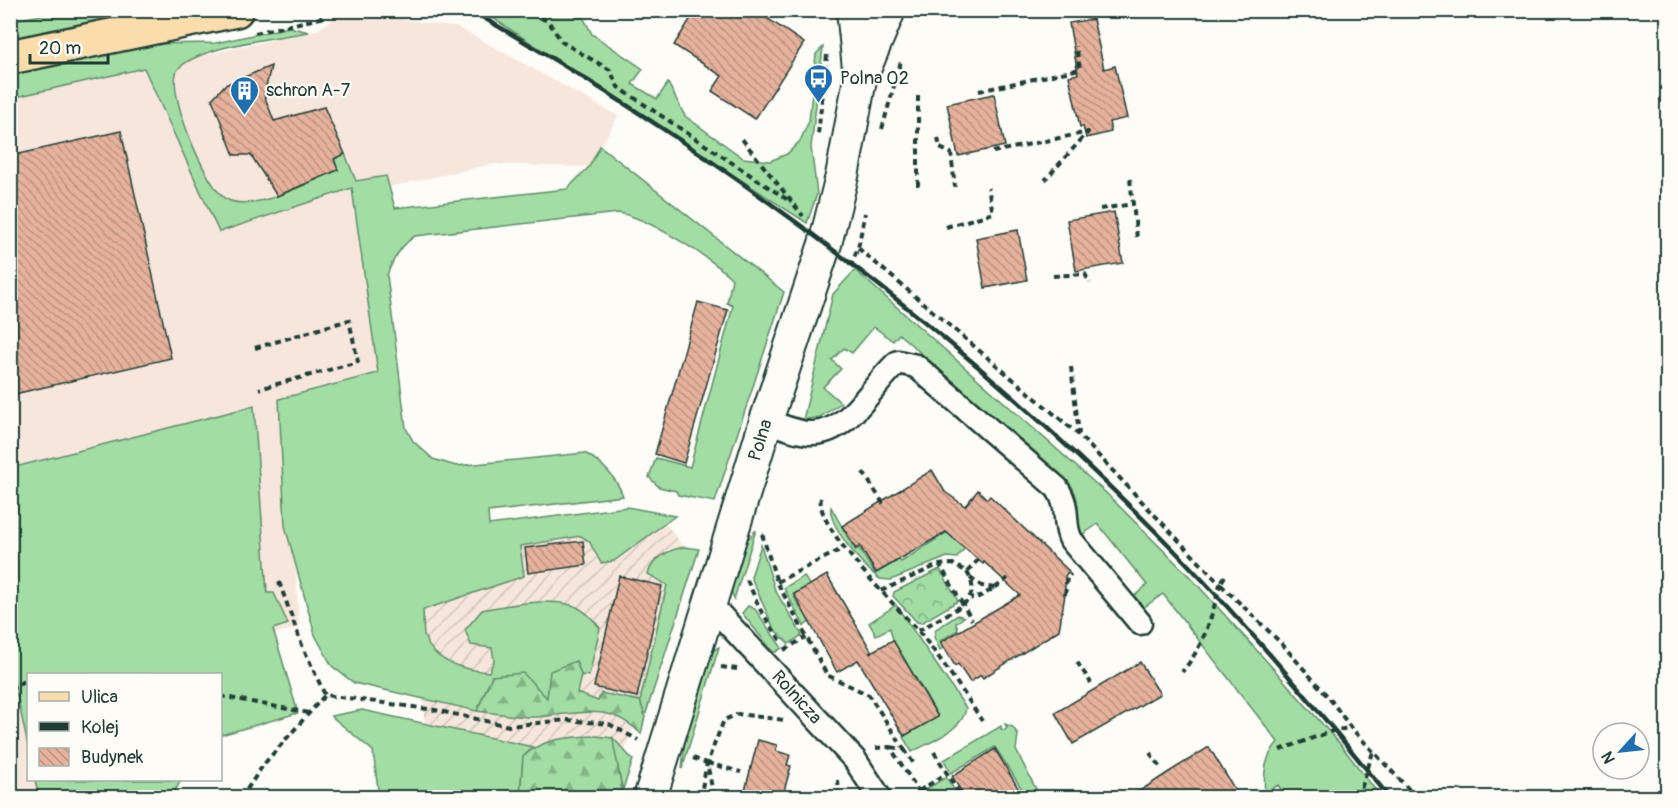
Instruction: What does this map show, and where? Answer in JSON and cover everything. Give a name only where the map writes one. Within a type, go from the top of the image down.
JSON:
[{"type":"main road","points":[[10,57],[236,10]]},
{"type":"street","name":"Polna","points":[[853,10],[860,79]]},
{"type":"street","name":"Polna","points":[[650,798],[679,752],[708,602],[825,244],[842,176],[860,79],[889,10]]},
{"type":"street","points":[[766,421],[807,433],[828,429],[849,415],[898,362],[916,366],[1057,488],[1067,507],[1067,528],[1071,540],[1140,623]]},
{"type":"street","name":"Rolnicza","points":[[708,602],[855,760],[880,798]]},
{"type":"path","points":[[521,10],[548,21],[562,42],[610,70],[618,87],[791,202]]},
{"type":"path","points":[[818,139],[828,46]]},
{"type":"path","points":[[979,91],[1080,69],[1076,46]]},
{"type":"path","points":[[918,96],[918,186]]},
{"type":"path","points":[[993,152],[1088,132],[1045,180]]},
{"type":"path","points":[[938,138],[940,148],[951,153],[955,187]]},
{"type":"path","points":[[742,139],[806,219]]},
{"type":"path","points":[[1130,179],[1137,238]]},
{"type":"path","points":[[946,227],[993,213],[988,188]]},
{"type":"path","points":[[1100,209],[1134,204]]},
{"type":"path","points":[[858,248],[1079,435],[1220,584],[1281,644],[1330,699],[1351,728],[1416,798]]},
{"type":"path","points":[[1053,276],[1085,274],[1090,283]]},
{"type":"path","points":[[255,348],[349,320],[358,362],[259,389]]},
{"type":"path","points":[[1071,367],[1079,435]]},
{"type":"path","points":[[864,472],[884,506]]},
{"type":"path","points":[[821,498],[820,507],[844,548],[918,631],[953,676],[982,722]]},
{"type":"path","points":[[762,534],[777,582],[827,675],[869,695],[914,764]]},
{"type":"path","points":[[777,582],[844,548]]},
{"type":"path","points":[[967,572],[978,560]]},
{"type":"path","points":[[881,591],[940,564],[953,564],[967,572],[973,590],[971,598],[918,631]]},
{"type":"path","points":[[940,564],[972,620]]},
{"type":"path","points":[[1182,672],[1197,655],[1208,629],[1220,584],[1226,576]]},
{"type":"path","points":[[971,598],[980,597],[1009,577]]},
{"type":"path","points":[[970,578],[982,586],[996,588]]},
{"type":"path","points":[[279,582],[302,645],[325,695]]},
{"type":"path","points":[[1077,662],[1091,683]]},
{"type":"path","points":[[10,690],[27,679]]},
{"type":"path","points":[[241,798],[264,764],[325,695]]},
{"type":"path","points":[[325,695],[435,710],[509,726],[566,720],[609,724],[645,743],[741,772]]},
{"type":"path","points":[[222,696],[309,713]]},
{"type":"path","points":[[700,798],[707,763],[724,720],[738,714],[785,720]]},
{"type":"path","points":[[1280,750],[1335,730],[1351,728]]},
{"type":"path","points":[[890,747],[904,749]]},
{"type":"path","points":[[934,752],[962,798]]},
{"type":"path","points":[[1358,798],[1373,752]]},
{"type":"path","points":[[1150,753],[1161,768]]},
{"type":"path","points":[[707,763],[714,798]]},
{"type":"path","points":[[919,791],[947,773]]},
{"type":"shaded area","points":[[347,11],[459,28],[618,116],[589,167],[493,164],[357,194],[383,376],[286,401],[299,628],[95,673],[27,673],[27,781],[40,781],[44,798],[10,797],[10,98],[317,30]]},
{"type":"shaded area","points":[[664,521],[690,556],[610,797],[428,797],[416,550]]},
{"type":"green space","points":[[61,11],[154,11],[11,39],[10,21]]},
{"type":"green space","points":[[482,11],[580,11],[592,34],[643,69],[632,84],[657,99],[668,83],[685,116],[743,158],[770,161],[787,154],[800,141],[809,121],[816,54],[823,47],[811,147],[817,194],[807,223]]},
{"type":"green space","points":[[289,27],[309,32],[259,40],[204,54],[179,68],[175,78],[181,114],[198,158],[208,177],[226,199],[238,203],[252,202],[298,188],[338,170],[334,159],[345,154],[356,181],[386,176],[395,208],[567,189],[589,167],[600,146],[784,292],[715,502],[678,495],[676,491],[659,487],[649,477],[656,458],[690,467],[733,306],[727,303],[732,279],[710,261],[661,230],[618,213],[415,236],[395,258],[387,275],[406,428],[413,441],[433,459],[456,466],[585,453],[608,471],[623,496],[488,512],[489,525],[627,507],[675,516],[614,561],[601,563],[589,541],[581,536],[520,546],[524,576],[423,610],[424,635],[436,654],[452,664],[471,670],[489,672],[494,661],[492,648],[471,645],[465,630],[482,610],[526,603],[550,602],[575,606],[584,611],[600,628],[589,676],[581,675],[576,661],[547,699],[492,676],[477,711],[354,683],[332,666],[315,635],[285,526],[279,399],[378,373],[352,188],[219,232],[144,68],[11,98],[10,73],[134,45],[137,48],[150,44],[216,43]]},
{"type":"green space","points":[[855,270],[1105,492],[1193,580],[1340,744],[1381,797],[1286,797],[1278,785],[1265,793],[1266,766],[1270,753],[1278,742],[1163,594],[1143,608],[1133,597],[1147,585],[1098,524],[1082,535],[1076,497],[1070,484],[899,334],[893,341],[874,327],[852,353],[844,348],[832,360],[841,369],[823,387],[841,403],[820,417],[803,420],[833,294]]},
{"type":"green space","points":[[254,406],[267,593],[274,593],[288,624],[273,629],[298,713],[222,735],[222,673],[27,673],[27,741],[11,667],[11,468]]},
{"type":"green space","points":[[831,507],[855,550],[859,548],[875,574],[899,560],[901,562],[949,531],[964,549],[957,558],[947,557],[891,580],[880,579],[873,574],[848,546],[831,515]]},
{"type":"green space","points":[[756,530],[734,599],[730,588],[740,548]]},
{"type":"green space","points":[[761,545],[775,590],[802,635],[789,644],[774,629],[751,577]]},
{"type":"green space","points":[[685,547],[699,549],[645,716],[640,701],[667,585],[648,574],[653,563],[662,555]]},
{"type":"green space","points":[[940,569],[958,601],[921,623],[917,622],[893,596],[894,592]]},
{"type":"green space","points":[[804,576],[809,585],[793,595],[800,608],[806,605],[814,619],[804,626],[784,588]]},
{"type":"green space","points":[[896,605],[966,708],[964,716],[953,729],[912,752],[903,737],[938,716],[893,640],[890,628],[876,635],[869,623]]},
{"type":"green space","points":[[748,606],[755,609],[782,648],[774,653],[742,613]]},
{"type":"green space","points":[[958,615],[964,617],[956,623],[958,630],[940,641],[943,648],[940,650],[934,637],[936,629]]},
{"type":"green space","points":[[719,647],[682,769],[687,718],[710,652]]},
{"type":"green space","points":[[576,661],[581,675],[577,693],[598,701],[601,693],[640,701],[645,716],[641,734],[616,716],[603,713],[533,717],[477,711],[492,676],[523,673],[547,698],[550,671]]},
{"type":"green space","points":[[362,710],[533,747],[523,757],[520,797],[379,797],[373,751],[331,716]]},
{"type":"green space","points":[[1005,724],[1013,727],[1018,735],[1016,750],[1040,797],[1027,797],[995,747],[951,773],[944,760],[1001,726],[1001,729],[1005,730],[1007,728]]},
{"type":"green space","points":[[595,736],[613,738],[621,797],[520,797],[523,757],[530,751],[547,742]]},
{"type":"green space","points":[[613,738],[633,760],[623,789],[614,760]]},
{"type":"green space","points":[[946,777],[959,797],[927,797],[923,791]]},
{"type":"green space","points":[[35,781],[180,781],[171,798],[39,797]]},
{"type":"building","points":[[696,10],[755,10],[804,43],[755,119],[712,91],[722,76],[674,45]]},
{"type":"building","points":[[1093,19],[1104,69],[1115,66],[1127,118],[1109,122],[1111,132],[1086,138],[1083,126],[1080,127],[1069,76],[1078,74],[1069,23]]},
{"type":"building","points":[[271,66],[264,95],[274,121],[324,107],[345,154],[334,159],[338,170],[277,196],[251,155],[234,155],[212,99],[225,85]]},
{"type":"building","points":[[994,94],[1005,146],[958,156],[947,104]]},
{"type":"building","points":[[121,131],[171,358],[10,395],[10,156]]},
{"type":"building","points":[[1114,212],[1123,263],[1076,271],[1067,220]]},
{"type":"building","points":[[1018,230],[1027,280],[985,288],[976,238]]},
{"type":"building","points":[[698,302],[728,310],[684,463],[655,454]]},
{"type":"building","points":[[932,470],[945,492],[965,506],[978,490],[987,499],[990,496],[1069,571],[1065,576],[1065,595],[1059,630],[983,678],[981,675],[970,682],[958,664],[955,666],[941,642],[1020,595],[946,532],[876,573],[860,546],[856,549],[842,526]]},
{"type":"building","points":[[583,541],[586,565],[528,573],[525,548]]},
{"type":"building","points":[[827,575],[872,652],[893,640],[938,717],[904,736],[858,660],[837,672],[794,594]]},
{"type":"building","points":[[619,576],[662,586],[637,697],[594,687]]},
{"type":"building","points":[[1140,662],[1160,694],[1073,744],[1055,713]]},
{"type":"building","points":[[758,740],[777,745],[776,751],[790,755],[787,765],[791,766],[782,798],[743,798]]},
{"type":"building","points":[[1209,747],[1240,798],[1129,798],[1169,772]]},
{"type":"building","points":[[995,749],[1024,798],[965,798],[952,776]]},
{"type":"railway","points":[[470,10],[563,65],[654,123],[743,184],[915,314],[997,384],[1078,456],[1217,595],[1390,798]]},
{"type":"place","name":"Polna 02","points":[[819,104]]},
{"type":"place","name":"schron A-7","points":[[245,116]]}]
